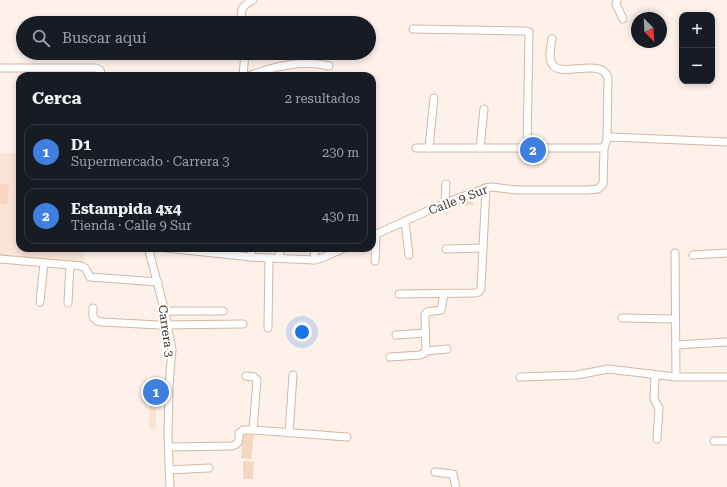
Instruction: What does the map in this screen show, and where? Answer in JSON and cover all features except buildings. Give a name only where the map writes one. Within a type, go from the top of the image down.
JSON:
[{"type":"street","points":[[241,16],[242,6],[252,0]]},
{"type":"street","points":[[617,0],[616,4],[623,19]]},
{"type":"street","points":[[413,29],[529,32],[527,148]]},
{"type":"street","points":[[416,148],[604,148],[607,139],[607,74],[598,68],[570,70],[555,68],[551,61],[552,39]]},
{"type":"street","points":[[244,72],[245,60]]},
{"type":"street","points":[[258,72],[291,65],[316,63],[329,66]]},
{"type":"street","points":[[0,68],[96,68],[101,72]]},
{"type":"street","points":[[429,148],[434,98]]},
{"type":"street","points":[[480,148],[484,109]]},
{"type":"street","points":[[607,139],[612,137],[727,142]]},
{"type":"street","name":"Calle 9 Sur","points":[[376,234],[445,203],[486,188],[492,187],[517,190],[598,189],[603,184],[604,148]]},
{"type":"street","points":[[445,203],[446,184]]},
{"type":"street","points":[[400,294],[479,292],[481,288],[486,188]]},
{"type":"street","points":[[404,222],[409,255]]},
{"type":"street","points":[[446,250],[483,248]]},
{"type":"street","name":"Carrera 3","points":[[150,252],[168,325],[172,350],[169,391],[170,487]]},
{"type":"street","points":[[204,252],[251,257],[314,260],[335,252]]},
{"type":"street","points":[[251,257],[252,252]]},
{"type":"street","points":[[279,258],[280,252]]},
{"type":"street","points":[[314,260],[315,252]]},
{"type":"street","points":[[375,252],[375,261]]},
{"type":"street","points":[[675,253],[676,377]]},
{"type":"street","points":[[693,255],[727,253]]},
{"type":"street","points":[[268,328],[269,258]]},
{"type":"street","points":[[0,260],[70,265],[85,268],[90,277],[158,282]]},
{"type":"street","points":[[40,302],[44,263]]},
{"type":"street","points":[[68,303],[70,265]]},
{"type":"street","points":[[426,351],[426,313],[441,310],[444,294]]},
{"type":"street","points":[[93,308],[93,317],[99,322],[168,325],[243,324]]},
{"type":"street","points":[[165,312],[223,311]]},
{"type":"street","points":[[622,318],[675,319]]},
{"type":"street","points":[[396,335],[425,334]]},
{"type":"street","points":[[676,345],[727,342]]},
{"type":"street","points":[[390,357],[420,355],[426,351],[447,349]]},
{"type":"street","points":[[520,377],[577,375],[608,369],[655,376],[727,377]]},
{"type":"street","points":[[289,433],[293,375]]},
{"type":"street","points":[[246,376],[254,377],[257,380],[253,430]]},
{"type":"street","points":[[655,376],[654,399],[659,408],[657,439]]},
{"type":"street","points":[[169,447],[232,446],[239,442],[240,431],[253,430],[347,437]]},
{"type":"street","points":[[714,441],[727,441]]},
{"type":"street","points":[[169,470],[209,468]]},
{"type":"street","points":[[436,472],[453,474],[456,487]]},
{"type":"shaded area","points":[[0,153],[16,154],[16,252],[85,252],[84,263],[0,258]]},
{"type":"shaded area","points":[[0,184],[9,184],[7,205],[0,204]]},
{"type":"shaded area","points":[[472,197],[473,205],[448,206]]},
{"type":"shaded area","points":[[150,397],[156,397],[156,429],[149,429]]},
{"type":"shaded area","points":[[243,434],[254,435],[251,459],[241,458]]},
{"type":"shaded area","points":[[243,461],[254,462],[253,479],[243,479]]},
{"type":"place","name":"Estampida 4x4","points":[[533,150]]},
{"type":"place","name":"D1","points":[[156,392]]}]
